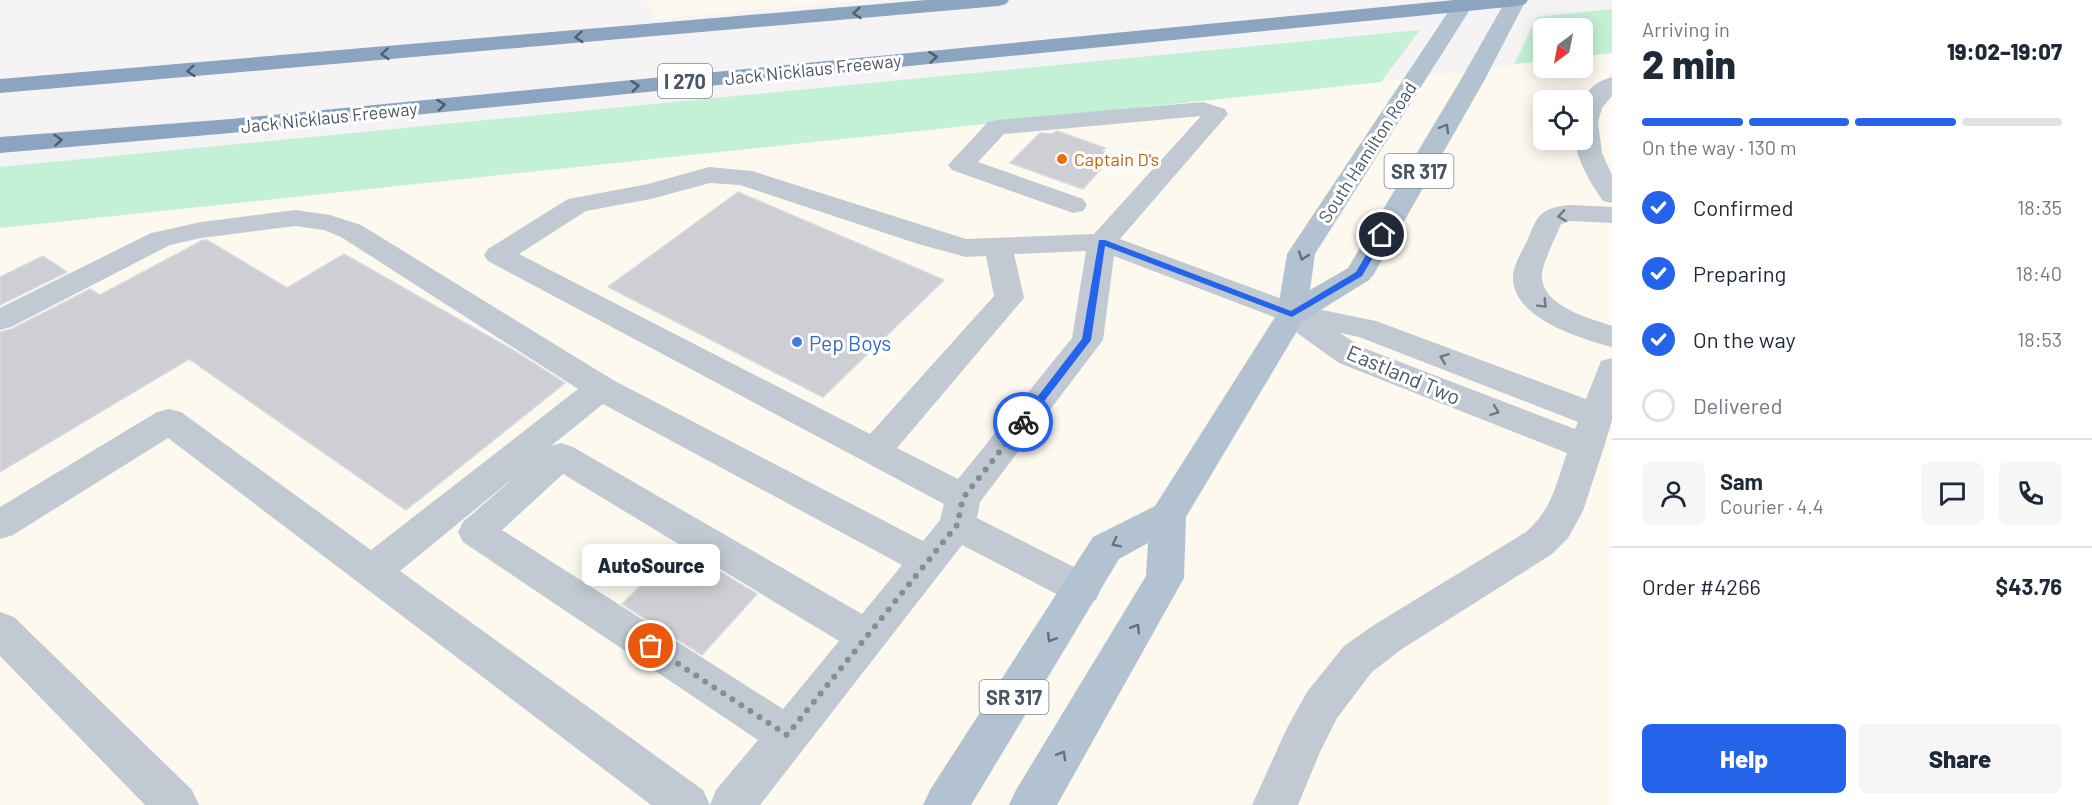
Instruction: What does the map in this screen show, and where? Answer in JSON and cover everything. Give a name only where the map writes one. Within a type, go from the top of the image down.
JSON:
[{"type":"highway","points":[[0,86],[999,0]]},
{"type":"highway","name":"Jack Nicklaus Freeway","points":[[0,145],[231,126],[1517,0]]},
{"type":"main road","name":"South Hamilton Road","points":[[1032,805],[1166,578],[1168,516],[1292,314],[1301,254],[1466,0]]},
{"type":"main road","name":"South Hamilton Road","points":[[1292,314],[1359,274],[1517,0]]},
{"type":"main road","name":"SR 317","points":[[946,805],[1106,548],[1168,516]]},
{"type":"street","points":[[1612,84],[1598,96],[1588,117],[1586,132],[1591,161],[1612,195]]},
{"type":"street","points":[[732,805],[928,561],[960,512],[1087,340],[1102,242],[1216,114],[1203,109],[997,126],[961,165],[1073,205]]},
{"type":"street","points":[[1082,589],[960,512],[873,452],[498,255],[578,205],[651,191],[709,175],[743,177],[928,238],[966,248],[1102,242]]},
{"type":"street","points":[[1612,215],[1567,214],[1552,217],[1527,276],[1528,284],[1548,310],[1612,337]]},
{"type":"street","points":[[0,321],[161,239],[201,230],[295,218],[330,223],[351,231],[601,388],[928,561]]},
{"type":"street","name":"Eastland Two","points":[[1102,242],[1292,314],[1350,355],[1592,431]]},
{"type":"street","points":[[873,452],[1010,298],[998,247]]},
{"type":"street","points":[[1275,805],[1302,742],[1322,705],[1346,672],[1381,642],[1548,536],[1565,511],[1612,369]]},
{"type":"street","points":[[371,572],[601,388]]},
{"type":"street","points":[[0,525],[169,421],[687,805]]},
{"type":"street","points":[[787,735],[476,532],[561,456],[866,637]]},
{"type":"street","points":[[0,629],[176,805]]},
{"type":"shaded area","points":[[645,0],[864,0],[657,19]]},
{"type":"shaded area","points":[[1612,53],[1612,805],[0,805],[0,228],[1381,82],[1533,62],[1533,78],[1593,78],[1593,55]]},
{"type":"green space","points":[[1612,9],[1612,53],[1593,55],[1593,18],[1537,17]]},
{"type":"green space","points":[[1533,25],[1533,62],[1514,64]]},
{"type":"green space","points":[[1420,30],[1381,82],[0,228],[0,167]]},
{"type":"building","name":"Captain D's","points":[[1057,131],[1105,148],[1102,151],[1113,155],[1083,189],[1010,163],[1040,133],[1052,134]]},
{"type":"building","name":"Pep Boys","points":[[738,192],[944,280],[823,397],[608,287]]},
{"type":"building","points":[[203,240],[207,240],[287,288],[344,254],[513,350],[565,383],[406,510],[189,359],[0,472],[0,332],[12,329],[90,289],[100,295]]},
{"type":"building","points":[[43,256],[67,272],[0,305],[0,277]]},
{"type":"building","points":[[679,547],[757,594],[702,655],[622,604]]},
{"type":"way so far","points":[[651,646],[787,735],[957,525],[963,498],[1023,422]]},
{"type":"place","name":"Captain D's","points":[[1062,159]]},
{"type":"place","name":"Pep Boys","points":[[797,342]]},
{"type":"place","name":"AutoSource","points":[[651,646]]},
{"type":"route","points":[[1023,422],[1087,340],[1102,242],[1292,314],[1359,274],[1382,235]]}]
